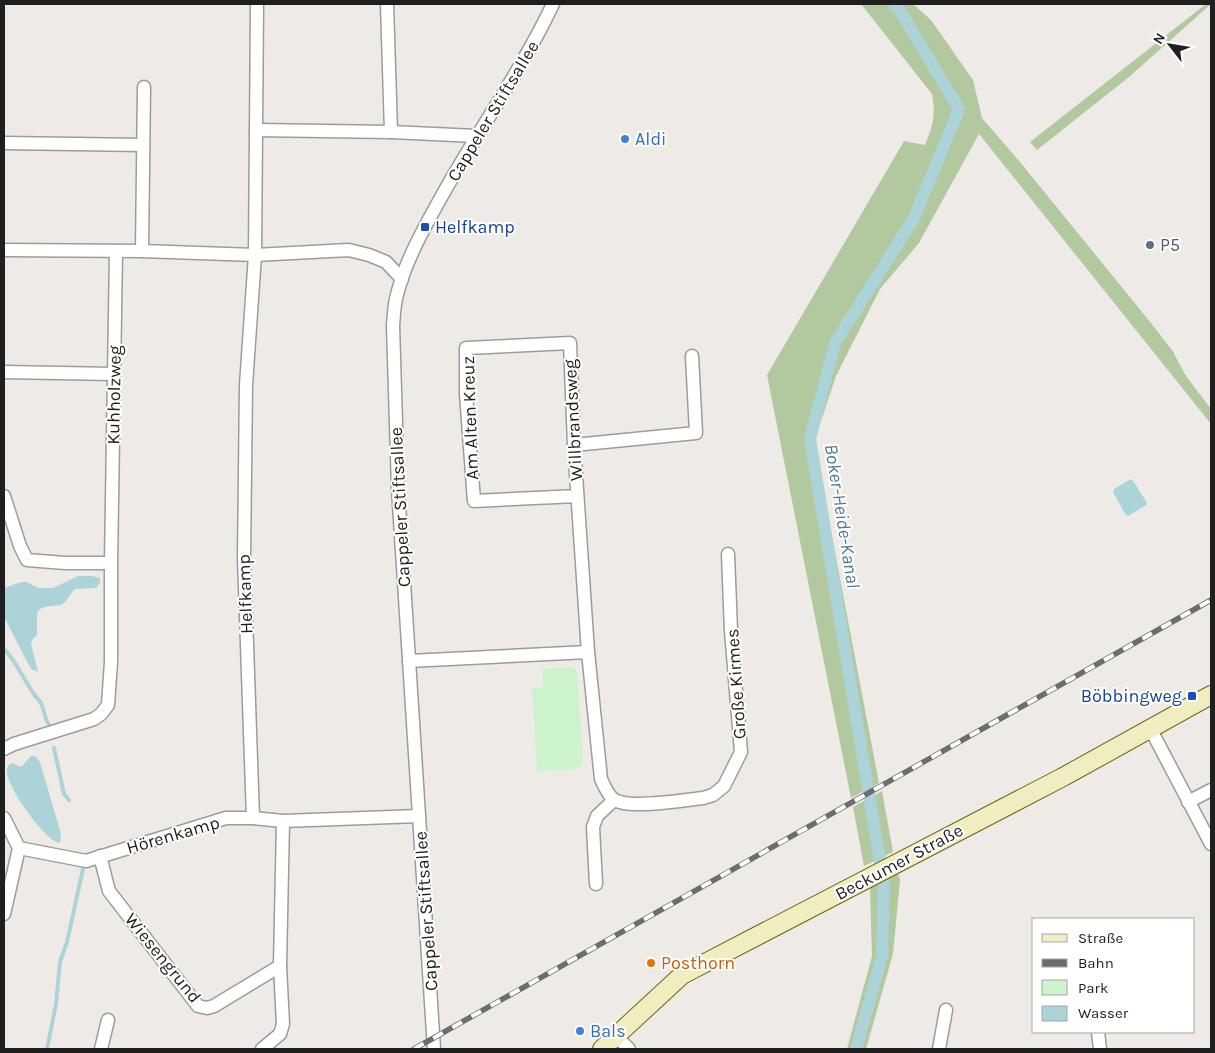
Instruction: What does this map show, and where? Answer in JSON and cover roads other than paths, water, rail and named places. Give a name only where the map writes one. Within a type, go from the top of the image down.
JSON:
[{"type":"main road","name":"Beckumer Straße","points":[[602,1049],[682,975],[1063,777],[1211,695]]},
{"type":"street","name":"Helfkamp","points":[[253,818],[244,558],[246,385],[255,256],[257,4]]},
{"type":"street","points":[[387,4],[391,132]]},
{"type":"street","name":"Cappeler Stiftsallee","points":[[434,1049],[398,489],[393,325],[395,300],[402,279],[430,216],[476,136],[539,34],[554,4]]},
{"type":"street","points":[[142,251],[144,87]]},
{"type":"street","points":[[256,130],[391,132],[476,136]]},
{"type":"street","points":[[4,143],[143,146]]},
{"type":"street","points":[[4,250],[142,251],[255,256],[350,250],[386,262],[402,279]]},
{"type":"street","name":"Kuhholzweg","points":[[4,748],[94,719],[102,714],[108,705],[111,662],[116,252]]},
{"type":"street","name":"Willbrandsweg","points":[[570,343],[577,496]]},
{"type":"street","name":"Am Alten Kreuz","points":[[570,343],[466,348],[466,394],[474,501],[577,496]]},
{"type":"street","points":[[574,445],[696,433],[692,356]]},
{"type":"street","points":[[4,372],[114,374]]},
{"type":"street","points":[[4,496],[20,546],[27,560],[65,563],[111,563]]},
{"type":"street","points":[[577,496],[588,652],[601,779],[614,800],[605,806],[597,816],[593,826],[596,884]]},
{"type":"street","name":"Große Kirmes","points":[[614,800],[623,804],[635,804],[703,798],[713,795],[724,786],[737,762],[741,752],[731,631],[728,554]]},
{"type":"street","points":[[409,661],[588,652]]},
{"type":"street","points":[[1150,728],[1211,844]]},
{"type":"street","points":[[1188,802],[1211,790]]},
{"type":"street","name":"Hörenkamp","points":[[20,848],[86,861],[226,818],[253,818],[282,822],[419,816]]},
{"type":"street","points":[[4,818],[20,848],[4,914]]},
{"type":"street","points":[[262,1049],[280,1034],[284,1024],[280,966],[282,822]]},
{"type":"street","name":"Wiesengrund","points":[[100,856],[109,892],[198,1006],[207,1008],[214,1006],[280,966]]},
{"type":"street","points":[[939,1049],[946,1010]]},
{"type":"street","points":[[101,1049],[108,1020]]},
{"type":"street","points":[[1098,1033],[1100,1049]]},
{"type":"street","points":[[616,1036],[629,1049]]},
{"type":"water","points":[[1131,479],[1147,503],[1128,516],[1113,492],[1114,489]]},
{"type":"water","points":[[78,576],[100,578],[100,582],[96,588],[75,589],[63,604],[44,607],[39,610],[37,613],[37,635],[31,644],[38,672],[31,669],[4,617],[4,588],[21,582],[27,582],[38,588],[53,588]]},
{"type":"water","points":[[31,756],[35,756],[40,762],[61,834],[60,843],[45,833],[36,823],[18,798],[8,776],[7,769],[9,765],[12,763],[21,767]]},
{"type":"waterway","name":"Boker-Heide-Kanal","points":[[856,1049],[882,956],[884,885],[810,439],[835,343],[914,218],[959,109],[894,4]]},
{"type":"waterway","points":[[4,649],[13,659],[40,702],[49,725]]},
{"type":"waterway","points":[[54,748],[64,794],[69,800]]},
{"type":"waterway","points":[[47,1049],[56,1004],[60,962],[67,942],[83,869]]},
{"type":"railway","points":[[414,1049],[1211,600]]},
{"type":"place","name":"Aldi","points":[[625,139]]},
{"type":"place","name":"Helfkamp","points":[[425,227]]},
{"type":"place","name":"P5","points":[[1150,245]]},
{"type":"place","name":"Böbbingweg","points":[[1192,696]]},
{"type":"place","name":"Posthorn","points":[[651,963]]},
{"type":"place","name":"Bals","points":[[580,1031]]}]
